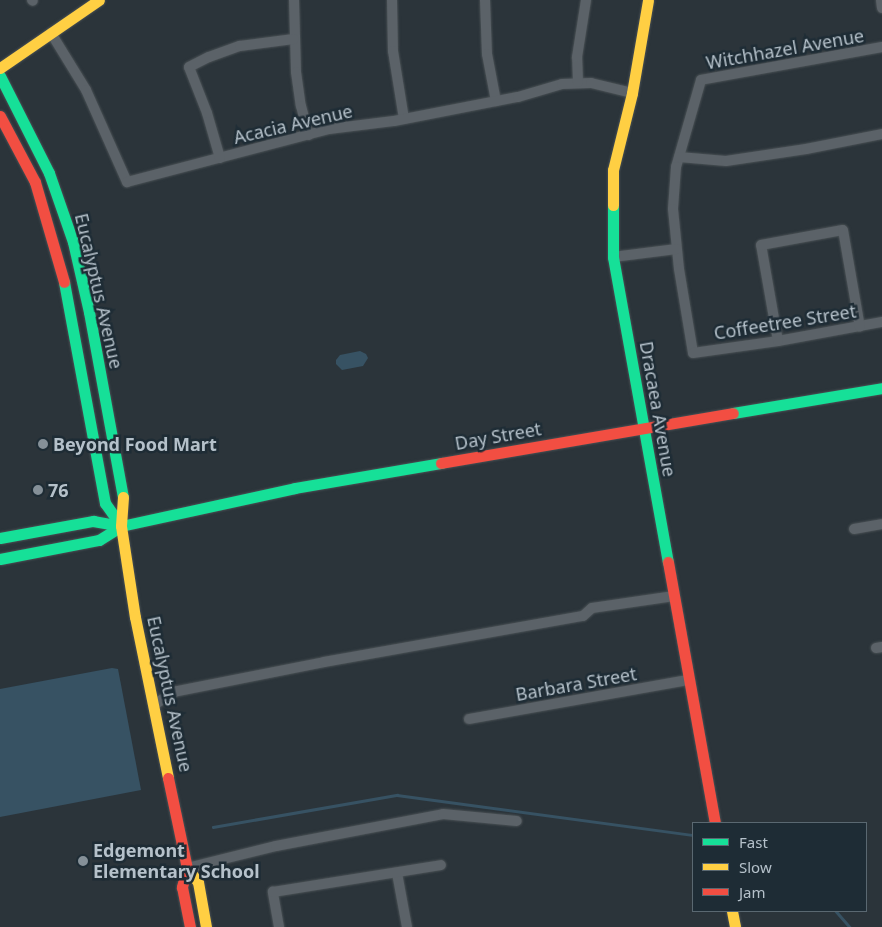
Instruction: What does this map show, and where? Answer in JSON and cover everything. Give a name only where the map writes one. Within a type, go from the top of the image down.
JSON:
[{"type":"main road","points":[[0,68],[98,0]]},
{"type":"main road","name":"Dracaea Avenue","points":[[648,0],[632,93],[613,170],[614,257],[715,822]]},
{"type":"main road","name":"Eucalyptus Avenue","points":[[0,76],[49,173],[75,251],[124,500],[121,526],[135,617],[187,868],[182,887],[190,927]]},
{"type":"main road","name":"Eucalyptus Avenue","points":[[0,116],[35,182],[58,252],[105,503],[121,526]]},
{"type":"main road","points":[[58,252],[67,265],[72,277],[80,320],[93,337]]},
{"type":"main road","points":[[78,354],[89,361],[98,405],[112,439]]},
{"type":"main road","name":"Day Street","points":[[0,559],[99,540],[121,526],[295,488],[882,388]]},
{"type":"main road","name":"Day Street","points":[[0,538],[93,521],[121,526]]},
{"type":"main road","points":[[0,546],[15,535]]},
{"type":"main road","name":"Eucalyptus Avenue","points":[[187,868],[198,882],[206,927]]},
{"type":"main road","points":[[732,912],[735,927]]},
{"type":"street","points":[[294,0],[294,39],[299,92],[309,135]]},
{"type":"street","points":[[392,0],[394,50],[404,119]]},
{"type":"street","points":[[485,0],[488,54],[496,101]]},
{"type":"street","points":[[578,82],[577,56],[586,0]]},
{"type":"street","name":"Witchhazel Avenue","points":[[881,0],[882,8]]},
{"type":"street","name":"Acacia Avenue","points":[[51,33],[90,98],[127,182],[344,126],[404,119],[496,101],[578,82],[632,93]]},
{"type":"street","points":[[220,158],[208,113],[189,67],[209,56],[240,46],[294,39]]},
{"type":"street","name":"Witchhazel Avenue","points":[[693,353],[676,249],[674,209],[679,157],[701,80],[882,48]]},
{"type":"street","points":[[679,157],[726,161],[806,149],[882,134]]},
{"type":"street","points":[[778,341],[761,245],[843,230],[860,326]]},
{"type":"street","points":[[614,257],[676,249]]},
{"type":"street","name":"Coffeetree Street","points":[[693,353],[778,341],[882,322]]},
{"type":"street","points":[[854,528],[882,524]]},
{"type":"street","points":[[154,705],[173,692],[326,662],[583,616],[592,608],[674,596]]},
{"type":"street","name":"Barbara Street","points":[[469,719],[688,680]]},
{"type":"street","points":[[187,868],[276,846],[443,814],[517,821]]},
{"type":"street","points":[[279,927],[273,892],[441,865]]},
{"type":"street","points":[[397,873],[406,927]]},
{"type":"water","points":[[360,351],[366,354],[368,358],[363,366],[342,370],[336,364],[336,360],[340,355]]},
{"type":"water","points":[[112,668],[118,669],[141,790],[0,817],[0,689]]},
{"type":"waterway","points":[[213,827],[397,795],[692,835]]},
{"type":"waterway","points":[[837,912],[850,927]]},
{"type":"traffic: fast","points":[[0,76],[49,173],[73,242],[89,312],[123,497]]},
{"type":"traffic: fast","points":[[613,205],[613,257],[668,562]]},
{"type":"traffic: fast","points":[[64,282],[105,503],[121,526]]},
{"type":"traffic: fast","points":[[733,413],[882,388]]},
{"type":"traffic: fast","points":[[0,559],[99,540],[121,526],[295,488],[441,463]]},
{"type":"traffic: fast","points":[[0,538],[93,521],[121,526]]},
{"type":"traffic: slow","points":[[0,68],[99,0]]},
{"type":"traffic: slow","points":[[613,205],[613,170],[632,93],[648,0]]},
{"type":"traffic: slow","points":[[123,497],[121,526],[135,617],[168,778]]},
{"type":"traffic: slow","points":[[187,868],[198,882],[206,927]]},
{"type":"traffic: slow","points":[[732,912],[735,927]]},
{"type":"traffic: jam","points":[[0,116],[35,182],[64,282]]},
{"type":"traffic: jam","points":[[441,463],[733,413]]},
{"type":"traffic: jam","points":[[668,562],[715,822]]},
{"type":"traffic: jam","points":[[168,778],[187,868],[182,887],[190,927]]},
{"type":"place","name":"Beyond Food Mart","points":[[43,444]]},
{"type":"place","name":"76","points":[[38,490]]},
{"type":"place","name":"Edgemont Elementary School","points":[[83,861]]}]
